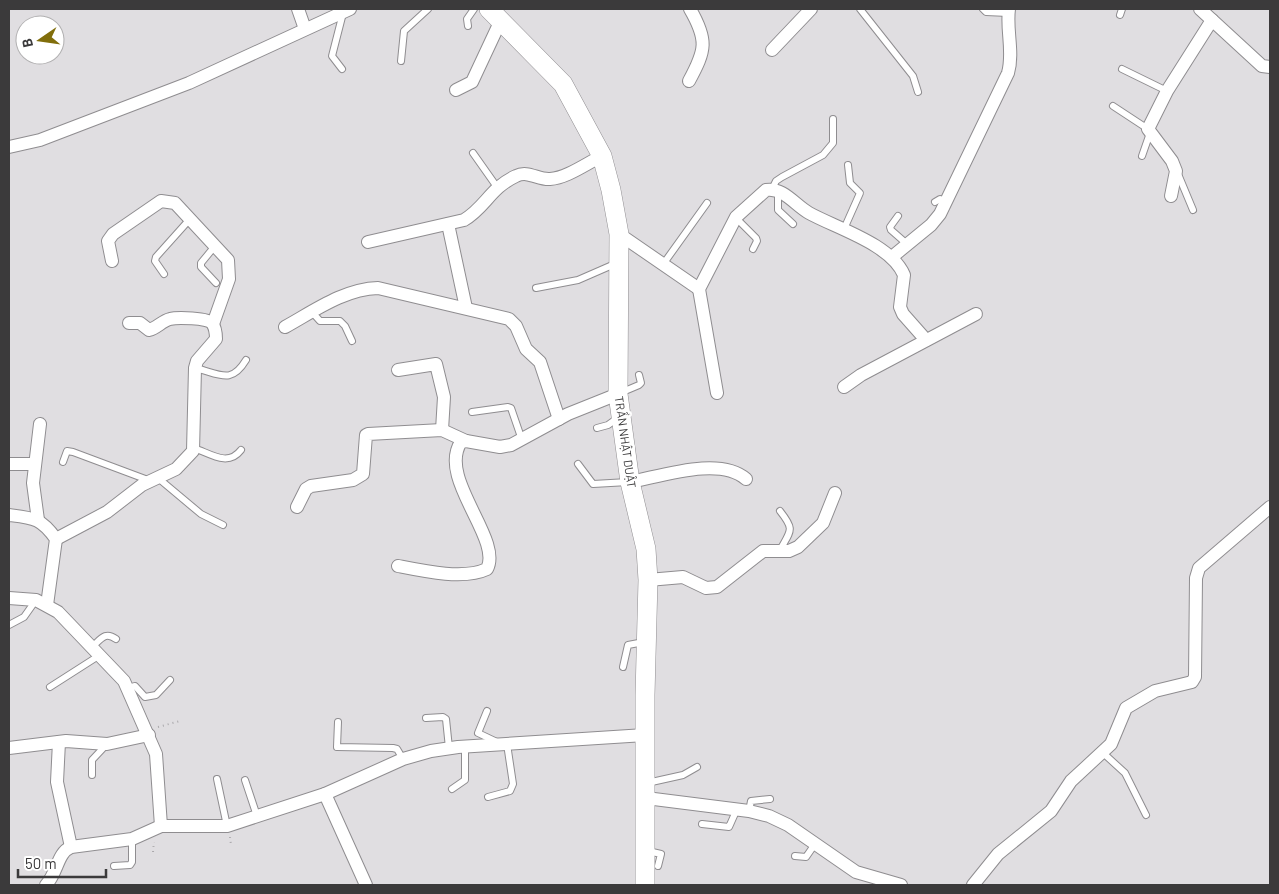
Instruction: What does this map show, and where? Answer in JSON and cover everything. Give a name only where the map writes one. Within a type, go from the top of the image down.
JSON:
[{"type":"main road","name":"TRẦN NHẬT DUẬT","points":[[495,15],[563,84],[602,156],[611,190],[619,234],[618,394],[630,482],[646,549],[648,580],[645,885]]},
{"type":"street","points":[[298,9],[305,29]]},
{"type":"street","points":[[689,81],[702,58],[703,37],[690,9]]},
{"type":"street","points":[[772,50],[811,9]]},
{"type":"street","points":[[1200,9],[1262,66],[1270,67]]},
{"type":"street","points":[[9,147],[40,140],[189,83],[347,10]]},
{"type":"street","points":[[892,257],[931,225],[1008,73],[1011,62],[1007,30],[1008,11]]},
{"type":"street","points":[[456,90],[472,82],[495,15]]},
{"type":"street","points":[[1172,196],[1176,171],[1172,161],[1149,131],[1167,91],[1212,20]]},
{"type":"street","points":[[368,242],[464,220],[473,215],[497,187],[521,174],[544,179],[558,178],[602,156]]},
{"type":"street","points":[[717,393],[699,289],[736,218],[766,190],[775,190],[811,214],[844,229],[892,257],[904,275],[900,306],[903,314],[926,340]]},
{"type":"street","points":[[42,602],[56,539],[107,512],[153,479],[176,469],[194,448],[195,368],[197,361],[216,339],[213,324],[229,279],[228,260],[175,203],[161,202],[112,234],[108,241],[112,261]]},
{"type":"street","points":[[448,224],[466,308]]},
{"type":"street","points":[[619,234],[664,263],[699,289]]},
{"type":"street","points":[[285,327],[351,292],[371,288],[466,308],[513,321],[523,344],[540,362],[543,368],[559,420]]},
{"type":"street","points":[[844,387],[860,375],[976,314]]},
{"type":"street","points":[[129,323],[140,323],[149,330],[168,319],[176,318],[193,318],[213,324]]},
{"type":"street","points":[[398,370],[436,364],[444,397],[442,430]]},
{"type":"street","points":[[296,507],[306,489],[311,486],[353,480],[363,474],[366,435],[368,434],[442,430],[466,441],[500,447],[522,441],[559,420],[618,394]]},
{"type":"street","points":[[40,424],[33,493],[38,520],[56,539]]},
{"type":"street","points":[[398,566],[441,573],[475,573],[487,569],[490,563],[488,547],[457,472],[456,449],[461,442],[466,441]]},
{"type":"street","points":[[9,464],[35,464]]},
{"type":"street","points":[[630,482],[698,468],[728,469],[738,472],[746,479]]},
{"type":"street","points":[[648,580],[683,577],[711,589],[764,551],[789,551],[798,548],[824,523],[835,493]]},
{"type":"street","points":[[973,885],[998,854],[1051,811],[1071,781],[1116,737],[1123,714],[1132,704],[1155,691],[1192,682],[1196,677],[1196,578],[1199,568],[1270,507]]},
{"type":"street","points":[[9,515],[38,520]]},
{"type":"street","points":[[9,598],[42,602],[58,612],[118,673],[128,688],[156,754],[161,826]]},
{"type":"street","points":[[9,748],[59,742],[107,744],[148,733]]},
{"type":"street","points":[[46,885],[56,873],[64,850],[71,847],[132,840],[161,826],[227,826],[324,794],[403,759],[449,748],[645,735]]},
{"type":"street","points":[[59,742],[57,782],[71,847]]},
{"type":"street","points":[[646,791],[769,816],[788,825],[856,872],[901,885]]},
{"type":"street","points":[[324,794],[366,885]]},
{"type":"lane","points":[[401,61],[404,31],[428,9]]},
{"type":"lane","points":[[468,26],[467,19],[474,9]]},
{"type":"lane","points":[[860,9],[913,76],[918,92]]},
{"type":"lane","points":[[983,9],[986,12],[1008,11]]},
{"type":"lane","points":[[342,69],[334,60],[332,52],[347,10]]},
{"type":"lane","points":[[1122,69],[1167,91]]},
{"type":"lane","points":[[1113,106],[1149,131],[1142,156]]},
{"type":"lane","points":[[793,224],[778,210],[775,190],[776,181],[823,155],[833,143],[833,119]]},
{"type":"lane","points":[[473,153],[497,187]]},
{"type":"lane","points":[[844,229],[860,193],[850,183],[848,165]]},
{"type":"lane","points":[[1176,171],[1192,210]]},
{"type":"lane","points":[[664,263],[707,203]]},
{"type":"lane","points":[[898,216],[890,228],[907,244]]},
{"type":"lane","points":[[736,218],[756,238],[757,241],[753,249]]},
{"type":"lane","points":[[164,274],[155,261],[156,257],[190,219]]},
{"type":"lane","points":[[215,246],[201,263],[201,267],[216,283]]},
{"type":"lane","points":[[536,288],[578,280],[618,262]]},
{"type":"lane","points":[[312,312],[320,321],[340,321],[345,326],[352,341]]},
{"type":"lane","points":[[195,368],[233,376],[238,373],[246,360]]},
{"type":"lane","points":[[618,394],[639,385],[641,383],[639,375]]},
{"type":"lane","points":[[472,412],[511,408],[522,441]]},
{"type":"lane","points":[[597,428],[608,424],[620,416]]},
{"type":"lane","points":[[194,448],[228,460],[235,458],[241,450]]},
{"type":"lane","points":[[63,462],[67,451],[73,452],[153,479],[201,514],[223,525]]},
{"type":"lane","points":[[578,464],[593,484],[630,482]]},
{"type":"lane","points":[[780,511],[791,524],[791,529],[780,550]]},
{"type":"lane","points":[[9,625],[24,618],[42,602]]},
{"type":"lane","points":[[50,687],[96,651],[105,635],[110,634],[116,639]]},
{"type":"lane","points":[[623,666],[628,645],[646,642]]},
{"type":"lane","points":[[128,688],[135,686],[145,696],[156,695],[170,680]]},
{"type":"lane","points":[[487,711],[478,733],[503,744],[513,784],[510,791],[488,797]]},
{"type":"lane","points":[[426,718],[443,717],[446,719],[449,748]]},
{"type":"lane","points":[[338,722],[337,747],[393,748],[397,749],[403,759]]},
{"type":"lane","points":[[92,775],[92,760],[107,744]]},
{"type":"lane","points":[[452,789],[465,780],[464,747]]},
{"type":"lane","points":[[1102,752],[1125,773],[1146,815]]},
{"type":"lane","points":[[646,791],[697,767]]},
{"type":"lane","points":[[217,779],[227,826]]},
{"type":"lane","points":[[245,780],[257,816]]},
{"type":"lane","points":[[702,824],[729,827],[751,800],[770,799]]},
{"type":"lane","points":[[114,866],[130,866],[132,862],[132,840]]},
{"type":"lane","points":[[795,856],[806,857],[815,844]]},
{"type":"lane","points":[[644,850],[661,854],[658,866]]},
{"type":"path","points":[[148,733],[180,720]]}]
